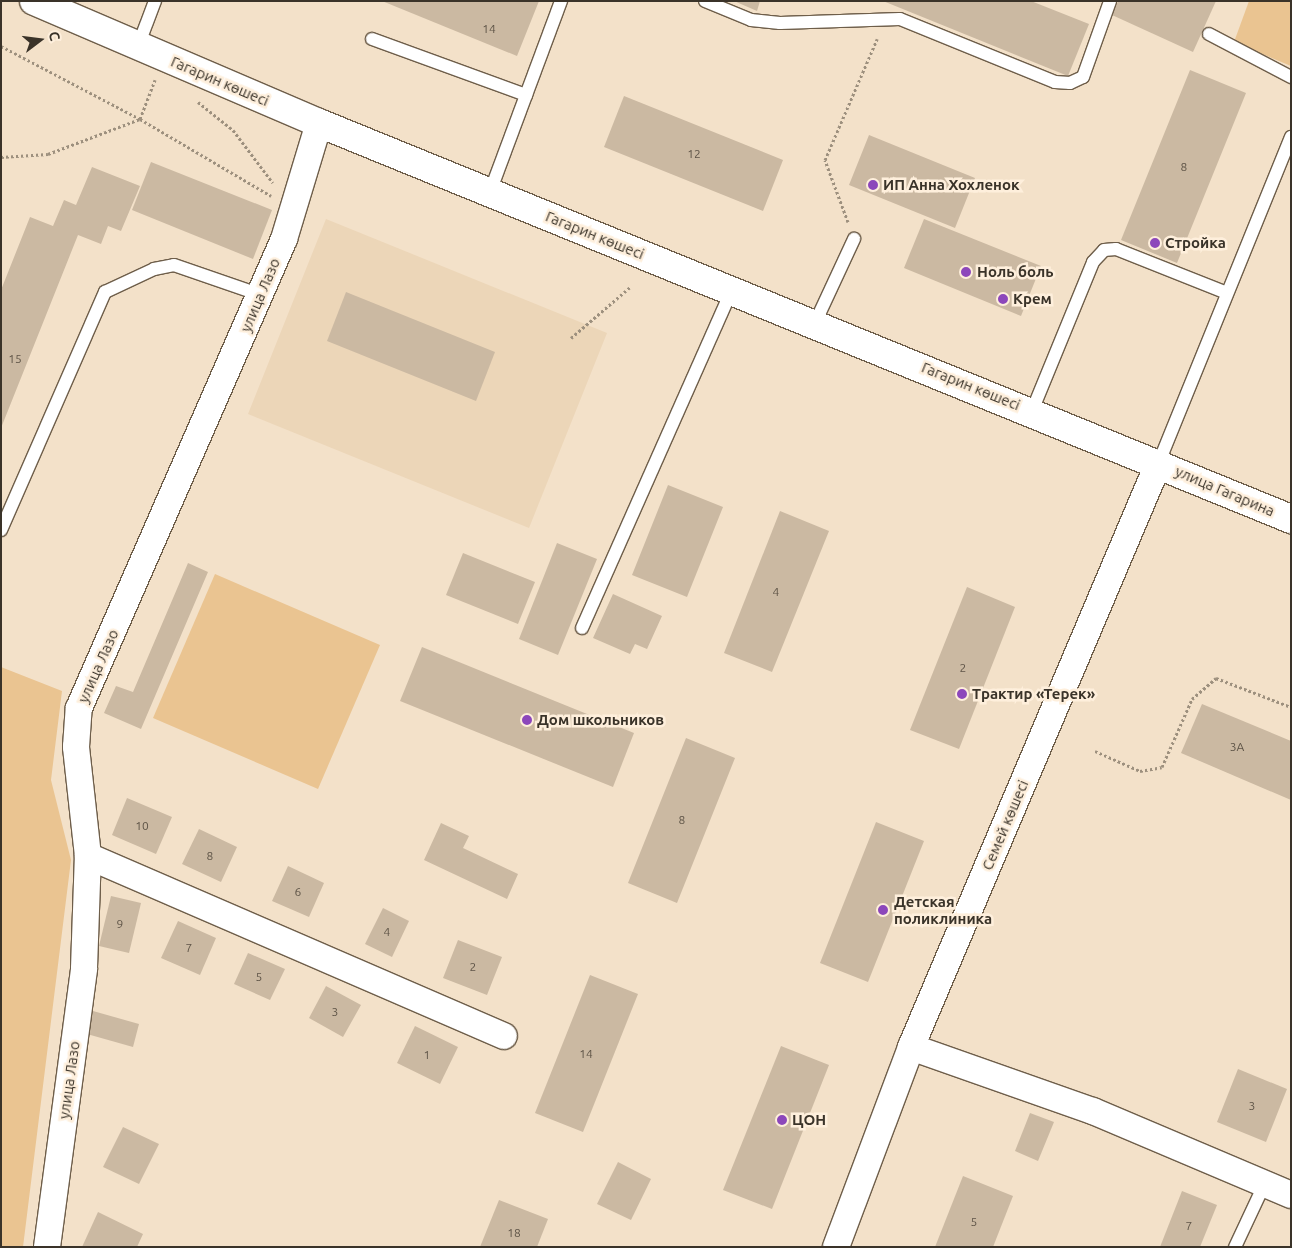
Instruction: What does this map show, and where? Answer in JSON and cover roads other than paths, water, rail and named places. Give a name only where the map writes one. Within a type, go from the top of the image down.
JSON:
[{"type":"street","name":"Гагарин көшесі","points":[[34,1],[319,123],[1159,462]]},
{"type":"street","name":"улица Лазо","points":[[47,1247],[84,968],[88,856],[76,747],[79,708],[261,295],[293,209],[319,123]]},
{"type":"street","name":"улица Гагарина","points":[[1159,462],[1291,519]]},
{"type":"street","name":"Семей көшесі","points":[[836,1247],[911,1047],[1159,462]]},
{"type":"street","points":[[88,856],[504,1036]]},
{"type":"street","points":[[911,1047],[1093,1111],[1291,1195]]},
{"type":"lane","points":[[138,46],[155,1]]},
{"type":"lane","points":[[490,192],[561,1]]},
{"type":"lane","points":[[705,1],[751,20],[900,19],[1055,82],[1070,83],[1083,77],[1110,1]]},
{"type":"lane","points":[[1209,34],[1291,77]]},
{"type":"lane","points":[[372,39],[526,95]]},
{"type":"lane","points":[[1159,462],[1291,136]]},
{"type":"lane","points":[[815,323],[854,239]]},
{"type":"lane","points":[[1032,411],[1085,280],[1104,250],[1116,249],[1227,293]]},
{"type":"lane","points":[[1,530],[105,292],[174,265],[261,295]]},
{"type":"lane","points":[[582,628],[732,290]]},
{"type":"lane","points":[[1235,1247],[1264,1184]]},
{"type":"place","name":"ИП Анна Хохленок","points":[[873,185]]},
{"type":"place","name":"Стройка","points":[[1155,243]]},
{"type":"place","name":"Ноль боль","points":[[966,272]]},
{"type":"place","name":"Крем","points":[[1003,299]]},
{"type":"place","name":"Трактир «Терек»","points":[[962,694]]},
{"type":"place","name":"Дом школьников","points":[[527,720]]},
{"type":"place","name":"Детская поликлиника","points":[[883,910]]},
{"type":"place","name":"ЦОН","points":[[782,1120]]}]
